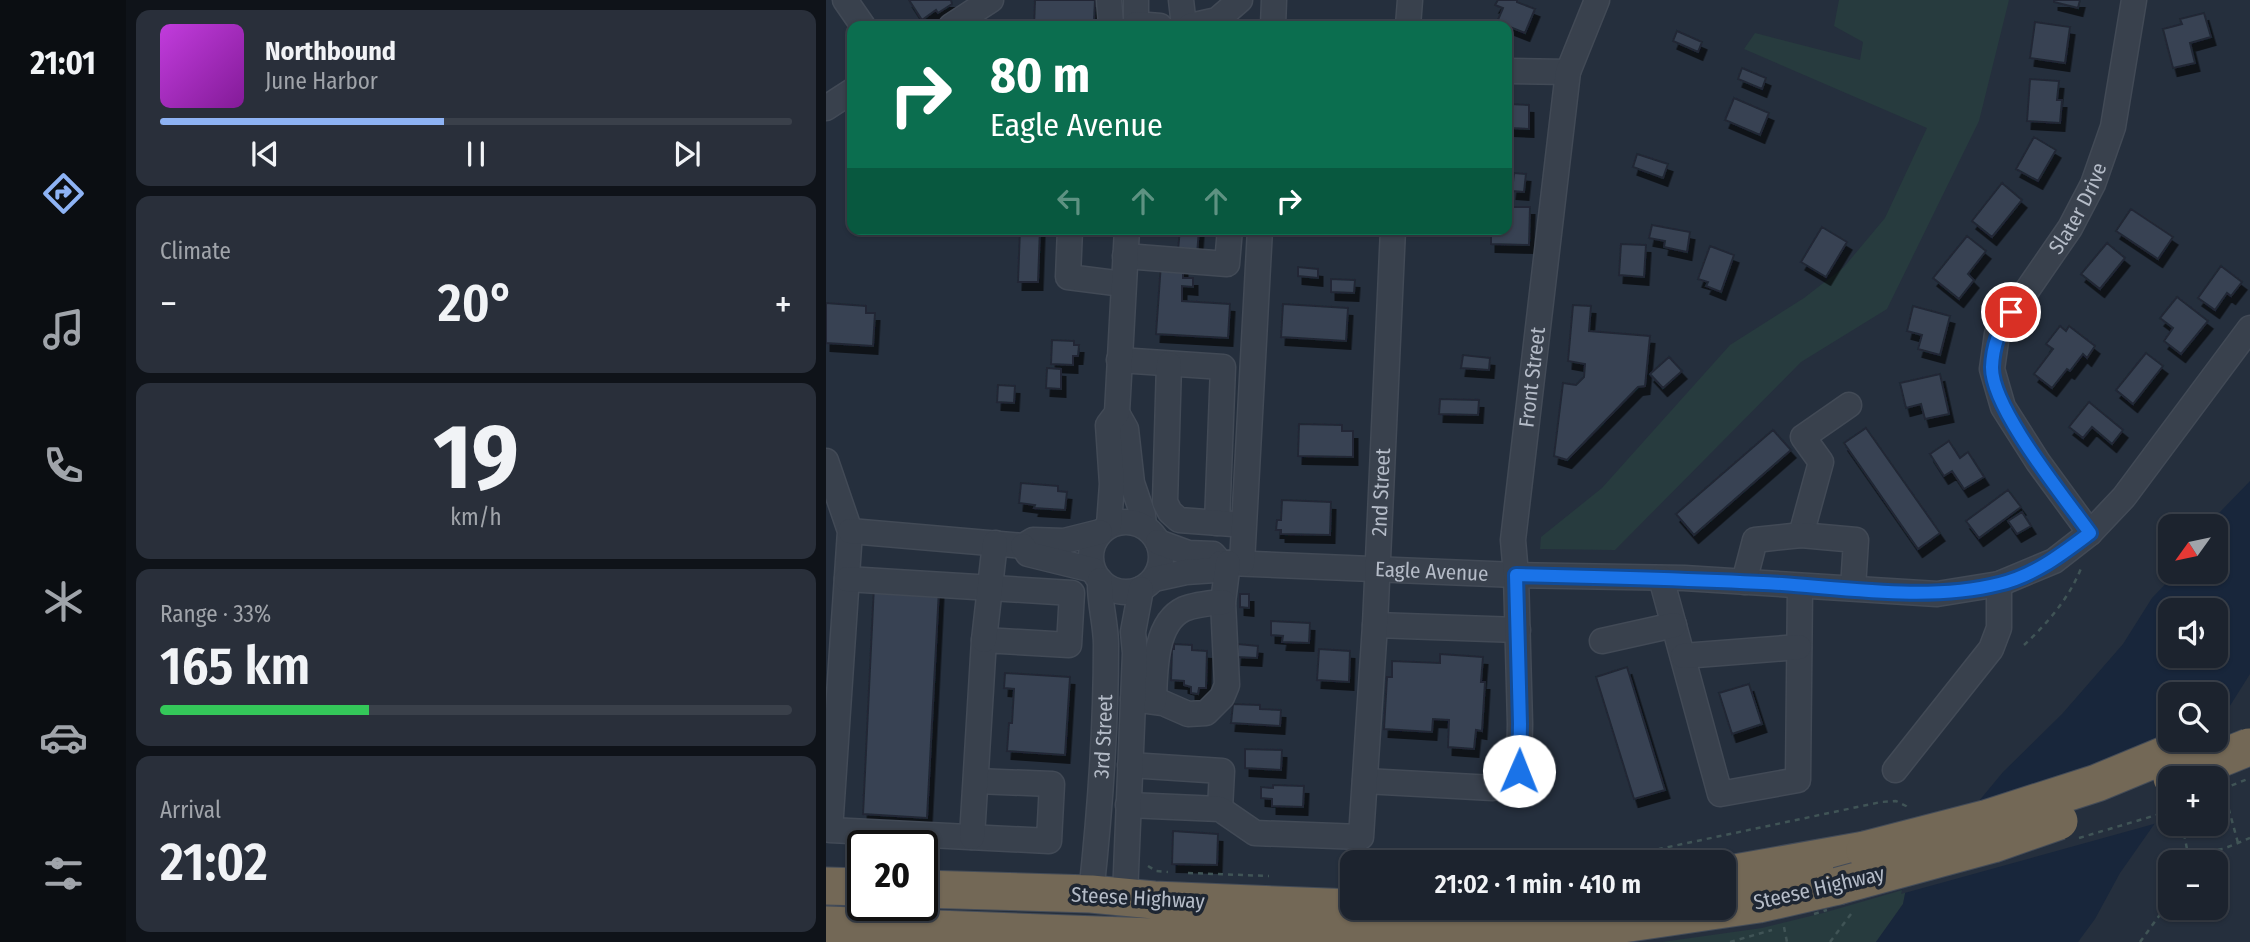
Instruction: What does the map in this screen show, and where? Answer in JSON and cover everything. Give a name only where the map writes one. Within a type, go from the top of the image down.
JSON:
[{"type":"highway","points":[[2228,739],[2250,748]]},
{"type":"highway","name":"Steese Highway","points":[[2204,766],[2250,748]]},
{"type":"highway","name":"Steese Highway","points":[[1736,873],[1865,850],[1985,819],[2097,783],[2173,752]]},
{"type":"highway","name":"Steese Highway","points":[[826,925],[1153,937],[1346,940],[1462,938],[1588,929],[1759,904],[1838,886],[1993,844],[2158,784]]},
{"type":"highway","points":[[826,886],[847,887]]},
{"type":"highway","name":"Steese Highway","points":[[938,890],[1108,895],[1154,900],[1340,907]]},
{"type":"street","points":[[845,0],[860,21]]},
{"type":"street","points":[[959,21],[991,0]]},
{"type":"street","points":[[1109,0],[1111,21]]},
{"type":"street","points":[[1181,0],[1183,21]]},
{"type":"street","points":[[1212,21],[1240,0]]},
{"type":"street","points":[[1273,21],[1274,0]]},
{"type":"street","points":[[1408,21],[1410,0]]},
{"type":"street","name":"Front Street","points":[[1365,781],[1493,788],[1508,784],[1519,771],[1518,630],[1513,540],[1567,72],[1597,0]]},
{"type":"street","name":"Slater Drive","points":[[2090,533],[2038,462],[2003,407],[1992,369],[1997,334],[2070,228],[2093,184],[2113,127],[2134,0]]},
{"type":"street","points":[[1512,72],[1567,72]]},
{"type":"street","points":[[826,108],[847,94]]},
{"type":"street","points":[[1070,235],[1068,277],[1124,284]]},
{"type":"street","points":[[1023,546],[1028,554],[1078,565],[1096,575],[1106,586],[1124,592],[1148,584],[1161,561],[1132,483],[1126,429],[1117,413],[1127,235]]},
{"type":"street","points":[[1125,256],[1227,264],[1229,235]]},
{"type":"street","points":[[1223,601],[1184,609],[1172,618],[1164,629],[1144,700],[1188,714],[1206,713],[1223,697],[1227,685],[1223,601],[1230,563],[1244,524],[1260,235]]},
{"type":"street","name":"2nd Street","points":[[1220,809],[1255,833],[1361,837],[1375,625],[1393,235]]},
{"type":"street","points":[[2090,533],[2124,497],[2250,328]]},
{"type":"street","points":[[1119,360],[1223,367],[1217,523]]},
{"type":"street","points":[[1169,364],[1165,502],[1170,512],[1179,520],[1244,524]]},
{"type":"street","points":[[1801,535],[1821,462],[1803,437],[1849,405]]},
{"type":"street","points":[[1096,575],[1091,550],[1105,529],[1112,484],[1108,425],[1117,413]]},
{"type":"street","points":[[826,461],[850,531],[830,830],[1049,841],[1052,784],[976,781]]},
{"type":"street","points":[[850,531],[1023,546],[1033,540],[1064,541],[1121,522],[1133,522],[1151,534]]},
{"type":"street","name":"Eagle Avenue","points":[[1151,534],[1188,553],[1213,554],[1230,563],[1661,578],[1937,594],[1999,584],[2054,561],[2090,533]]},
{"type":"street","points":[[1744,582],[1755,540],[1801,535],[1856,540],[1853,588]]},
{"type":"street","points":[[972,837],[984,640],[995,542]]},
{"type":"street","name":"Eagle Avenue","points":[[1148,584],[1186,572],[1215,570],[1230,563]]},
{"type":"street","name":"3rd Street","points":[[1096,575],[1106,642],[1108,895]]},
{"type":"street","points":[[1661,578],[1720,794],[1798,780],[1800,586]]},
{"type":"street","points":[[846,579],[1072,593],[1069,645],[984,640]]},
{"type":"street","name":"3rd Street","points":[[1108,895],[1128,805],[1130,765],[1144,700],[1133,632],[1148,584]]},
{"type":"street","points":[[1895,770],[1992,649],[1999,628],[1999,584]]},
{"type":"street","points":[[1375,625],[1518,630]]},
{"type":"street","points":[[1602,641],[1674,625]]},
{"type":"street","points":[[1683,656],[1799,647]]},
{"type":"street","points":[[1128,805],[1220,809],[1222,771],[1130,765]]},
{"type":"path","points":[[2024,645],[2043,628],[2061,604],[2077,579],[2085,559]]},
{"type":"path","points":[[2228,781],[2250,748]]},
{"type":"path","points":[[1653,850],[1881,802],[1896,801],[1906,806]]},
{"type":"path","points":[[2228,806],[2239,844]]},
{"type":"path","points":[[2216,850],[2250,838]]},
{"type":"path","points":[[2140,942],[2158,917]]},
{"type":"path","points":[[1784,927],[1787,942]]},
{"type":"green space","points":[[1839,0],[2009,0],[1979,121],[1887,309],[1801,362],[1615,550],[1540,549],[1541,537],[1602,488],[1730,345],[1804,298],[1844,267],[1885,218],[1927,128],[1744,49],[1755,33],[1860,60],[1863,42],[1834,26]]},
{"type":"green space","points":[[1906,889],[1903,904],[1876,942],[1662,942],[1762,928]]},
{"type":"water","points":[[2250,481],[2250,674],[2228,709],[2228,682],[2158,682],[2158,752],[2170,752],[2170,766],[2158,766],[2158,819],[2120,873],[2095,919],[2078,942],[1876,942],[1903,904],[1906,889],[2003,772],[2062,714],[2123,644],[2152,598],[2165,584],[2228,584],[2228,514],[2219,514]]},
{"type":"pier","points":[[2158,779],[2158,823],[1901,894],[1903,887],[2053,781]]},
{"type":"building","points":[[909,0],[951,0],[952,4],[938,13],[936,10],[922,20]]},
{"type":"building","points":[[1035,0],[1095,0],[1094,21],[1034,21]]},
{"type":"building","points":[[1498,0],[1517,0],[1535,9],[1525,33],[1512,28],[1512,21],[1497,21],[1503,8],[1495,5]]},
{"type":"building","points":[[2054,0],[2080,0],[2078,8]]},
{"type":"building","points":[[2204,13],[2211,37],[2190,43],[2195,63],[2173,68],[2163,29],[2182,24],[2180,19]]},
{"type":"building","points":[[2035,22],[2070,27],[2065,63],[2030,58]]},
{"type":"building","points":[[1677,31],[1702,42],[1698,52],[1673,41]]},
{"type":"building","points":[[1742,68],[1766,78],[1762,89],[1738,79]]},
{"type":"building","points":[[2030,79],[2059,81],[2057,100],[2062,100],[2060,123],[2027,121]]},
{"type":"building","points":[[1734,98],[1769,113],[1760,135],[1725,120]]},
{"type":"building","points":[[1512,104],[1529,105],[1529,129],[1512,128]]},
{"type":"building","points":[[2034,137],[2056,150],[2038,181],[2016,169]]},
{"type":"building","points":[[1637,154],[1668,164],[1663,178],[1633,167]]},
{"type":"building","points":[[1514,173],[1526,174],[1524,192],[1512,191]]},
{"type":"building","points":[[2002,183],[2022,200],[1992,237],[1972,221]]},
{"type":"building","points":[[1512,207],[1530,207],[1529,245],[1491,244],[1491,235],[1512,235]]},
{"type":"building","points":[[2131,209],[2173,237],[2158,259],[2116,231]]},
{"type":"building","points":[[1652,225],[1690,232],[1687,252],[1664,247],[1665,241],[1649,238]]},
{"type":"building","points":[[1822,227],[1847,242],[1826,277],[1801,262]]},
{"type":"building","points":[[1020,235],[1040,235],[1038,282],[1018,282]]},
{"type":"building","points":[[1179,235],[1199,235],[1197,255],[1178,250]]},
{"type":"building","points":[[1967,236],[1986,251],[1968,274],[1974,280],[1959,299],[1933,278]]},
{"type":"building","points":[[2107,243],[2125,258],[2100,289],[2081,274]]},
{"type":"building","points":[[1621,244],[1646,245],[1644,277],[1619,275]]},
{"type":"building","points":[[1710,246],[1734,255],[1721,292],[1706,286],[1708,282],[1698,279]]},
{"type":"building","points":[[1161,263],[1183,264],[1183,278],[1193,278],[1193,287],[1182,286],[1182,301],[1230,304],[1228,338],[1156,334]]},
{"type":"building","points":[[2221,266],[2242,282],[2231,296],[2227,293],[2215,310],[2198,298]]},
{"type":"building","points":[[1298,267],[1318,269],[1318,278],[1298,276]]},
{"type":"building","points":[[1331,279],[1355,280],[1354,293],[1331,292]]},
{"type":"building","points":[[2177,297],[2208,321],[2181,354],[2164,341],[2173,328],[2160,318]]},
{"type":"building","points":[[826,303],[866,306],[866,313],[875,313],[873,346],[826,343]]},
{"type":"building","points":[[1283,304],[1348,308],[1346,341],[1281,337]]},
{"type":"building","points":[[1573,305],[1591,306],[1589,331],[1650,336],[1645,386],[1638,387],[1567,460],[1554,456],[1563,383],[1576,385],[1584,377],[1585,364],[1568,361]]},
{"type":"building","points":[[1913,306],[1950,316],[1940,355],[1918,349],[1922,335],[1907,331]]},
{"type":"building","points":[[2060,326],[2066,331],[2069,326],[2095,346],[2087,358],[2083,354],[2070,371],[2067,369],[2052,388],[2034,374],[2053,349],[2046,344]]},
{"type":"building","points":[[1052,340],[1074,341],[1074,345],[1079,345],[1078,356],[1073,356],[1073,365],[1051,364]]},
{"type":"building","points":[[2146,353],[2163,366],[2133,404],[2116,390]]},
{"type":"building","points":[[1463,355],[1490,358],[1489,370],[1461,368]]},
{"type":"building","points":[[1669,357],[1682,371],[1663,388],[1650,374]]},
{"type":"building","points":[[1047,368],[1061,369],[1061,389],[1046,388]]},
{"type":"building","points":[[1940,374],[1949,414],[1925,419],[1921,404],[1906,408],[1900,383]]},
{"type":"building","points":[[998,385],[1015,386],[1014,403],[997,402]]},
{"type":"building","points":[[1440,399],[1479,400],[1478,415],[1439,414]]},
{"type":"building","points":[[2089,402],[2123,430],[2112,444],[2092,427],[2083,438],[2069,427]]},
{"type":"building","points":[[1299,424],[1342,425],[1342,431],[1353,431],[1353,457],[1298,456]]},
{"type":"building","points":[[1866,428],[1940,533],[1918,549],[1844,443]]},
{"type":"building","points":[[1773,430],[1791,450],[1694,535],[1676,514]]},
{"type":"building","points":[[1949,441],[1960,458],[1968,452],[1984,477],[1964,489],[1952,471],[1944,476],[1930,454]]},
{"type":"building","points":[[1021,483],[1058,486],[1058,491],[1067,492],[1065,510],[1034,508],[1035,505],[1019,503]]},
{"type":"building","points":[[2008,490],[2021,507],[1979,538],[1966,521]]},
{"type":"building","points":[[1282,500],[1331,502],[1330,535],[1281,534],[1281,530],[1276,530],[1277,520],[1281,520]]},
{"type":"building","points":[[2022,512],[2031,526],[2017,534],[2008,521]]},
{"type":"building","points":[[874,585],[939,589],[927,818],[863,814]]},
{"type":"building","points":[[1240,594],[1249,594],[1249,608],[1240,607]]},
{"type":"building","points":[[1271,621],[1310,623],[1309,643],[1282,642],[1283,636],[1271,635]]},
{"type":"building","points":[[1174,644],[1192,645],[1192,650],[1207,651],[1206,688],[1199,688],[1198,694],[1191,693],[1191,687],[1184,685],[1184,681],[1171,680]]},
{"type":"building","points":[[1238,644],[1258,646],[1257,658],[1237,657]]},
{"type":"building","points":[[1319,649],[1350,651],[1349,682],[1317,680]]},
{"type":"building","points":[[1440,654],[1483,657],[1481,682],[1485,682],[1482,731],[1476,730],[1474,749],[1448,747],[1449,720],[1433,719],[1432,732],[1384,729],[1387,677],[1392,677],[1392,661],[1440,663]]},
{"type":"building","points":[[1627,667],[1665,790],[1634,799],[1596,677]]},
{"type":"building","points":[[1005,673],[1070,677],[1065,755],[1007,751],[1014,689],[1004,688]]},
{"type":"building","points":[[1749,684],[1762,724],[1732,734],[1719,693]]},
{"type":"building","points":[[1233,704],[1260,705],[1260,709],[1281,710],[1280,726],[1231,723]]},
{"type":"building","points":[[1245,749],[1282,750],[1281,770],[1245,768]]},
{"type":"building","points":[[1273,785],[1304,786],[1303,807],[1272,806],[1272,799],[1261,798],[1261,787],[1273,788]]},
{"type":"building","points":[[1173,831],[1218,834],[1217,865],[1172,864]]},
{"type":"route","points":[[1519,771],[1516,575],[1684,578],[1937,594],[1999,584],[2026,575],[2054,561],[2090,533],[2038,462],[2003,407],[1992,369],[1997,334],[2011,312]]}]
